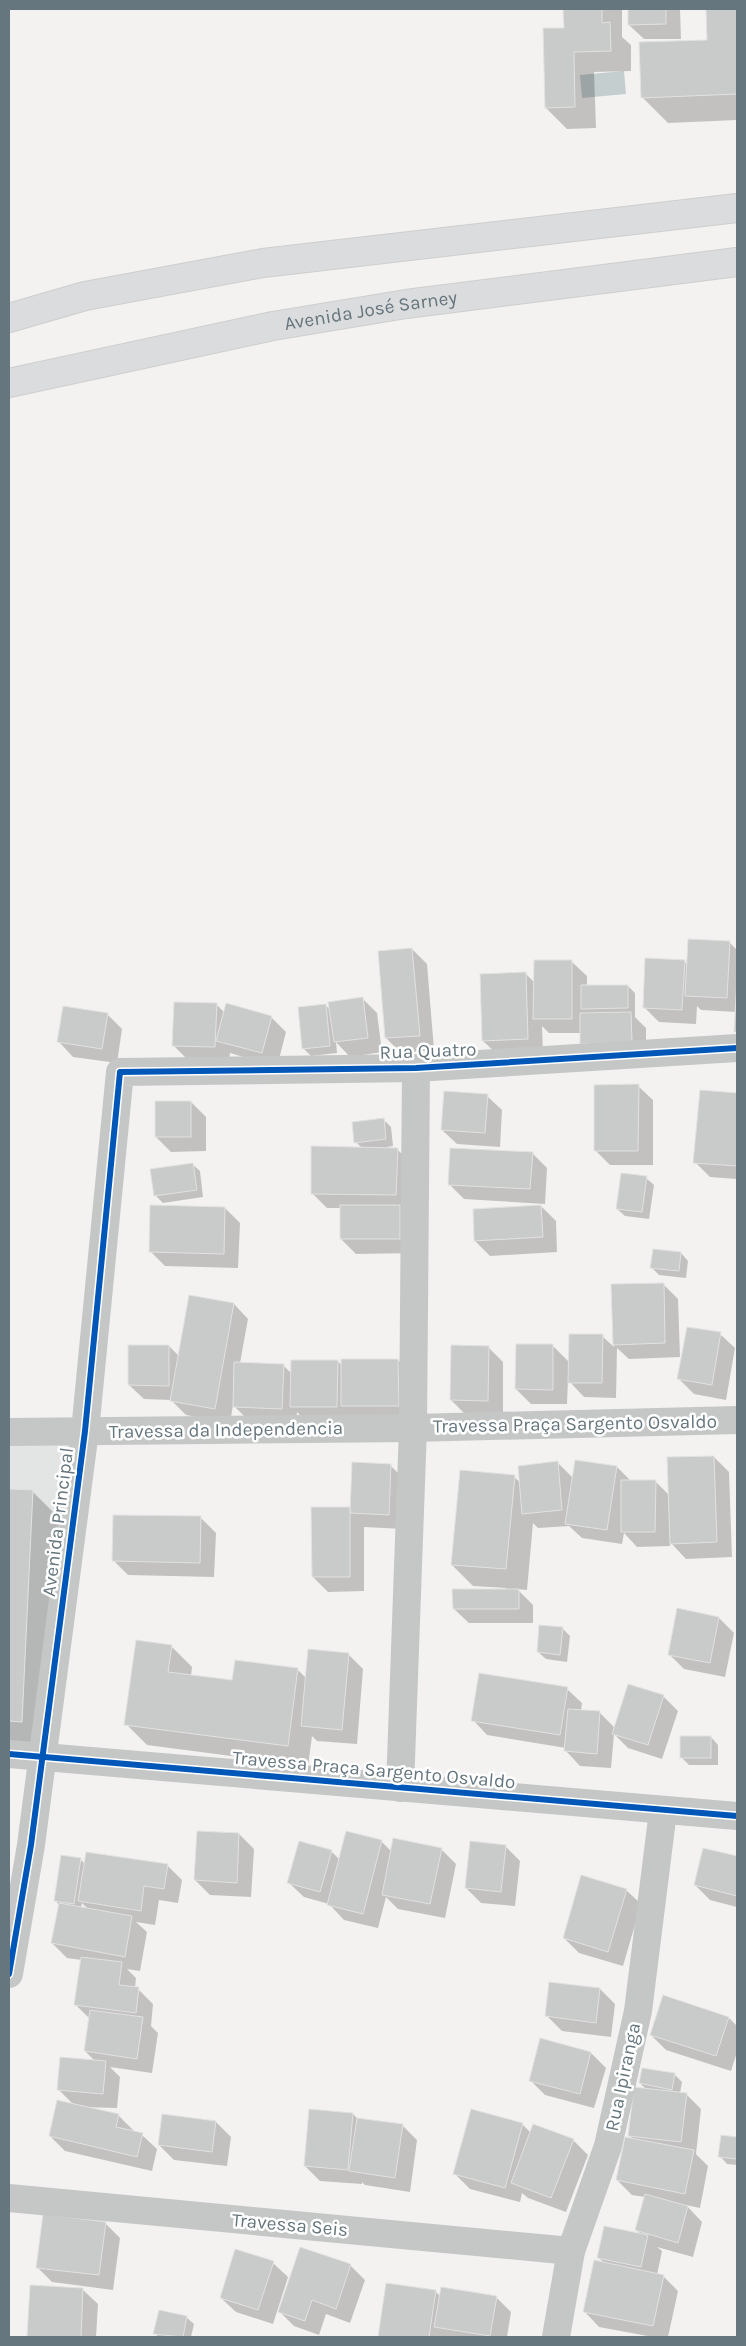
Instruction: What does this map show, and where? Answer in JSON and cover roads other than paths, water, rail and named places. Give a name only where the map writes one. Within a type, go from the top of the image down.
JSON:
[{"type":"main road","points":[[9,318],[85,296],[263,263],[737,208]]},
{"type":"main road","name":"Avenida José Sarney","points":[[9,383],[302,321],[406,304],[737,262]]},
{"type":"street","name":"Rua Quatro","points":[[120,1072],[416,1068],[737,1048]]},
{"type":"street","points":[[400,1788],[413,1428],[416,1068]]},
{"type":"street","name":"Avenida Principal","points":[[9,1974],[30,1845],[85,1431],[120,1072]]},
{"type":"street","name":"Travessa Praça Sargento Osvaldo","points":[[413,1428],[737,1420]]},
{"type":"street","name":"Travessa da Independencia","points":[[9,1432],[413,1428]]},
{"type":"street","name":"Travessa Praça Sargento Osvaldo","points":[[9,1754],[737,1816]]},
{"type":"street","name":"Rua Ipiranga","points":[[556,2337],[571,2252],[608,2146],[638,2011],[663,1811]]},
{"type":"street","name":"Travessa Seis","points":[[9,2198],[571,2252]]}]
